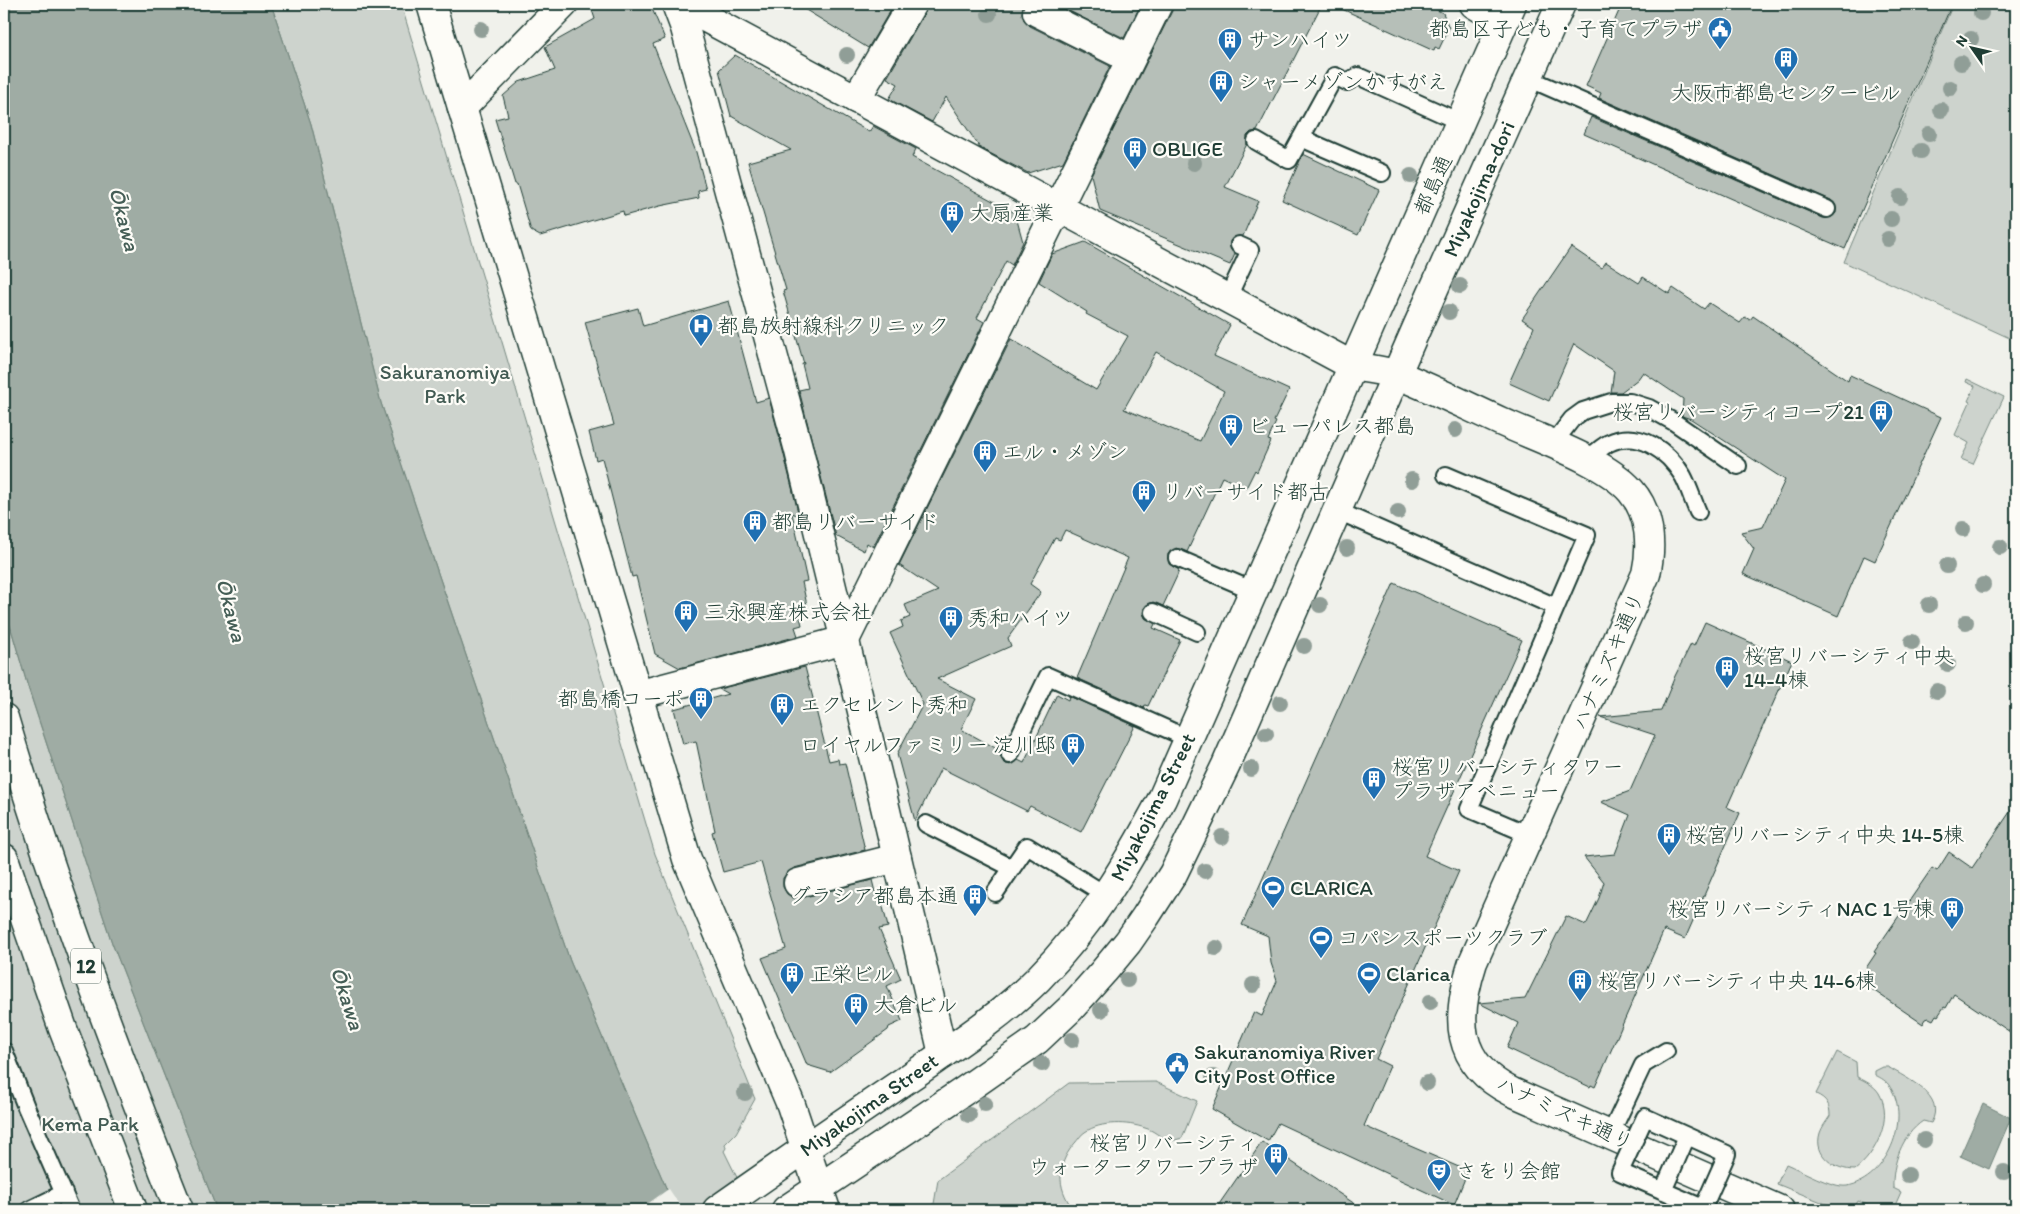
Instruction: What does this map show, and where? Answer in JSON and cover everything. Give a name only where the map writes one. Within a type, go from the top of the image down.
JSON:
[{"type":"main road","points":[[431,4],[687,859],[791,1105],[822,1200]]},
{"type":"main road","points":[[462,108],[564,4]]},
{"type":"main road","points":[[678,4],[798,447],[943,1054]]},
{"type":"main road","name":"ハナミズキ通り","points":[[678,4],[1353,366],[1396,374],[1587,460],[1620,480],[1633,493],[1648,527],[1651,543],[1646,574],[1473,962],[1462,1001],[1461,1025],[1467,1047],[1475,1063],[1485,1076],[1497,1085],[1780,1210]]},
{"type":"main road","points":[[856,99],[912,4]]},
{"type":"main road","points":[[637,695],[845,640],[1158,4]]},
{"type":"main road","points":[[1474,4],[1508,13]]},
{"type":"main road","name":"Miyakojima-dori","points":[[1396,374],[1561,4]]},
{"type":"main road","points":[[1037,12],[1131,59]]},
{"type":"main road","name":"都島通","points":[[1353,366],[1508,13]]},
{"type":"main road","name":"Miyakojima Street","points":[[717,1210],[943,1054],[1012,1002],[1038,978],[1069,944],[1106,895],[1131,858],[1162,799],[1353,366]]},
{"type":"main road","name":"Miyakojima Street","points":[[786,1210],[822,1200],[1037,1040],[1071,1008],[1128,942],[1173,874],[1201,820],[1338,511],[1396,374]]},
{"type":"main road","name":"12","points":[[4,718],[72,926],[107,1024],[179,1210]]},
{"type":"main road","name":"12","points":[[4,858],[60,1020],[133,1210]]},
{"type":"main road","points":[[798,883],[897,858]]},
{"type":"lane","points":[[1256,141],[1289,160],[1335,76],[1347,82],[1358,76],[1460,122]]},
{"type":"lane","points":[[1528,78],[1828,209]]},
{"type":"lane","points":[[1301,138],[1382,173]]},
{"type":"lane","points":[[1227,298],[1250,250],[1239,245]]},
{"type":"lane","points":[[1552,445],[1572,419],[1583,411],[1611,402],[1630,402],[1649,408],[1674,422],[1738,466]]},
{"type":"lane","points":[[1587,460],[1610,442],[1628,439],[1644,440],[1670,458],[1684,477],[1698,512]]},
{"type":"lane","points":[[1446,475],[1587,536],[1469,809],[1530,836]]},
{"type":"lane","points":[[1338,511],[1556,607]]},
{"type":"lane","points":[[1177,558],[1254,591]]},
{"type":"lane","points":[[1153,612],[1198,632]]},
{"type":"lane","points":[[1010,755],[1048,676],[1188,739]]},
{"type":"lane","points":[[926,824],[1012,868]]},
{"type":"lane","points":[[995,893],[1027,846],[1106,895]]},
{"type":"lane","points":[[1610,1135],[1643,1065],[1666,1051]]},
{"type":"lane","points":[[4,1052],[71,1210]]},
{"type":"lane","points":[[1645,1117],[1687,1136],[1728,1151],[1703,1208],[1620,1172],[1645,1117]]},
{"type":"lane","points":[[1663,1191],[1687,1136]]},
{"type":"lane","points":[[29,1210],[64,1193]]},
{"type":"green space","name":"Sakuranomiya Park","points":[[271,4],[401,4],[655,854],[755,1099],[736,1133],[725,1144],[726,1148],[724,1151],[753,1210],[680,1210],[667,1190],[570,961],[381,403],[311,124]]},
{"type":"green space","points":[[1953,4],[2016,4],[2016,341],[1844,262]]},
{"type":"green space","points":[[1967,379],[2004,397],[1973,464],[1961,459],[1969,443],[1955,435],[1975,386],[1966,382]]},
{"type":"green space","name":"Kema Park","points":[[4,605],[28,687],[112,943],[217,1210],[4,1210]]},
{"type":"green space","points":[[1837,1052],[1856,1062],[1857,1077],[1875,1088],[1879,1093],[1885,1113],[1884,1124],[1876,1145],[1870,1155],[1855,1170],[1833,1164],[1827,1160],[1820,1148],[1820,1133],[1830,1116],[1830,1112],[1825,1100],[1816,1094]]},
{"type":"green space","points":[[1888,1067],[1923,1089],[1934,1104],[1935,1113],[1931,1123],[1923,1121],[1909,1134],[1900,1151],[1894,1169],[1893,1188],[1901,1192],[1893,1210],[1879,1210],[1858,1201],[1853,1210],[1841,1210],[1777,1184],[1786,1164],[1825,1182],[1847,1186],[1861,1181],[1884,1160],[1896,1131],[1898,1115],[1896,1100],[1890,1087],[1886,1081],[1875,1075],[1875,1071]]},
{"type":"green space","points":[[1156,1082],[1197,1101],[1182,1138],[1168,1142],[1148,1129],[1123,1124],[1107,1124],[1091,1128],[1081,1136],[1065,1157],[1061,1180],[1069,1203],[1064,1210],[933,1210],[938,1180],[1069,1083]]},
{"type":"water","name":"Ōkawa","points":[[4,4],[271,4],[311,124],[381,403],[439,576],[570,961],[667,1190],[680,1210],[217,1210],[112,943],[28,687],[4,605]]},
{"type":"water","points":[[1983,1104],[2011,1118],[1989,1169],[1960,1156]]},
{"type":"pier","points":[[669,1189],[683,1210],[639,1210],[667,1190]]},
{"type":"building","points":[[590,4],[650,4],[665,39],[653,44],[696,152],[706,189],[698,191],[699,198],[624,216],[623,211],[540,236],[531,231],[495,119],[508,116],[503,96],[519,82],[555,70],[545,47],[595,19]]},
{"type":"building","points":[[796,4],[894,4],[868,48]]},
{"type":"building","points":[[928,4],[1024,4],[1022,13],[1024,20],[1030,26],[1110,66],[1063,162],[1028,173],[980,148],[946,97],[932,122],[889,99],[898,84],[887,78]]},
{"type":"building","points":[[1055,4],[1141,4],[1124,38]]},
{"type":"building","points":[[1174,4],[1322,4],[1257,131],[1251,132],[1247,136],[1247,144],[1225,187],[1258,201],[1243,236],[1234,237],[1230,241],[1231,250],[1235,254],[1230,265],[1100,211],[1091,175]]},
{"type":"building","points":[[1331,4],[1425,4],[1443,13],[1449,28],[1439,49],[1435,47],[1434,51]]},
{"type":"building","name":"大阪市都島センタービル","points":[[1622,4],[1952,4],[1845,249],[1584,134],[1591,117],[1823,218],[1832,217],[1836,213],[1835,204],[1831,200],[1599,98],[1601,93],[1586,86]]},
{"type":"building","points":[[735,55],[869,132],[873,126],[916,149],[912,157],[1015,213],[1023,242],[1012,265],[1006,261],[977,318],[984,322],[873,547],[867,543],[864,551],[836,536],[799,390],[808,388],[802,364],[804,364],[783,291],[786,290],[748,162],[791,150],[731,116],[719,70]]},
{"type":"building","points":[[1303,154],[1379,190],[1358,235],[1282,200]]},
{"type":"building","points":[[1085,242],[1230,325],[1214,356],[1289,390],[1274,421],[1276,422],[1268,440],[1271,441],[1257,472],[1255,470],[1246,488],[1222,477],[1187,552],[1176,548],[1168,554],[1169,564],[1179,570],[1177,576],[1163,606],[1153,602],[1144,608],[1143,613],[1145,618],[1155,624],[1153,628],[1180,640],[1148,706],[1145,705],[1144,708],[1077,678],[1128,558],[1065,530],[1060,540],[1055,538],[1030,584],[1041,592],[1008,638],[1011,646],[937,679],[976,699],[961,729],[1001,751],[1002,760],[1006,764],[1011,765],[1018,760],[1024,763],[1057,694],[1068,700],[1069,696],[1135,726],[1081,832],[1030,806],[1027,811],[941,768],[915,821],[897,754],[923,704],[890,633],[903,627],[901,621],[910,617],[905,605],[938,591],[899,565],[1011,339],[1096,390],[1128,336],[1086,314],[1087,312],[1039,282],[1052,254]],"holes":[[[1156,352],[1224,391],[1200,441],[1124,409]]]},
{"type":"building","name":"桜宮リバーシティコープ21","points":[[1571,247],[1602,268],[1606,262],[1639,283],[1643,277],[1669,294],[1673,288],[1704,309],[1709,303],[1740,323],[1745,317],[1750,320],[1753,316],[1848,381],[1850,375],[1941,417],[1875,561],[1864,556],[1838,616],[1743,574],[1754,549],[1741,532],[1763,527],[1785,480],[1691,419],[1682,416],[1683,399],[1643,372],[1638,379],[1621,392],[1611,392],[1614,371],[1574,344],[1549,401],[1509,383],[1534,327],[1522,319]]},
{"type":"building","points":[[729,301],[756,402],[769,398],[783,451],[799,516],[792,513],[807,581],[802,582],[808,610],[799,613],[802,625],[795,627],[798,636],[680,668],[655,654],[636,576],[632,577],[602,458],[596,460],[589,432],[614,425],[585,322],[638,308],[643,326]]},
{"type":"building","name":"桜宮リバーシティタワー プラザアベニュー","points":[[1394,583],[1522,640],[1425,856],[1459,871],[1376,1059],[1390,1066],[1364,1126],[1468,1171],[1454,1205],[1278,1123],[1268,1141],[1212,1109],[1254,1012],[1262,1016],[1277,981],[1271,963],[1268,936],[1242,925]]},
{"type":"building","points":[[1705,622],[1792,661],[1727,807],[1740,813],[1685,939],[1664,930],[1595,1087],[1591,1085],[1590,1087],[1507,1048],[1518,1023],[1479,1003],[1525,999],[1566,916],[1586,925],[1599,898],[1604,882],[1584,857],[1615,854],[1630,815],[1601,802],[1630,791],[1655,735],[1600,717],[1661,711],[1675,676],[1691,644],[1694,646]]},
{"type":"building","points":[[805,667],[829,761],[838,759],[839,764],[845,763],[865,850],[794,868],[783,878],[783,887],[787,894],[793,898],[801,898],[872,880],[876,896],[880,895],[888,927],[879,929],[901,979],[887,986],[902,1021],[889,1027],[888,1030],[830,1072],[807,1065],[762,958],[786,949],[761,862],[723,872],[712,832],[715,831],[696,741],[683,744],[674,709],[728,694],[719,689]]},
{"type":"building","name":"桜宮リバーシティNAC 1号棟","points":[[2016,803],[2016,1036],[1954,994],[1946,1008],[1944,1007],[1938,1016],[1936,1015],[1933,1020],[1926,1019],[1923,1024],[1864,984],[1867,980],[1863,975],[1876,953],[1874,952],[1932,868],[1937,871],[1949,852],[1972,868]]},
{"type":"building","name":"桜宮リバーシティ ウォータータワープラザ","points":[[1262,1142],[1364,1210],[1215,1210]]},
{"type":"place","name":"都島区子ども・子育てプラザ","points":[[1720,50]]},
{"type":"place","name":"サンハイツ","points":[[1230,61]]},
{"type":"place","name":"大阪市都島センタービル","points":[[1786,80]]},
{"type":"place","name":"シャーメゾンかすがえ","points":[[1221,103]]},
{"type":"place","name":"OBLIGE","points":[[1135,170]]},
{"type":"place","name":"大扇産業","points":[[952,234]]},
{"type":"place","name":"都島放射線科クリニック","points":[[701,347]]},
{"type":"place","name":"桜宮リバーシティコープ21","points":[[1881,433]]},
{"type":"place","name":"ビューパレス都島","points":[[1231,447]]},
{"type":"place","name":"エル・メゾン","points":[[985,473]]},
{"type":"place","name":"リバーサイド都古","points":[[1144,513]]},
{"type":"place","name":"都島リバーサイド","points":[[755,543]]},
{"type":"place","name":"三永興産株式会社","points":[[686,633]]},
{"type":"place","name":"秀和ハイツ","points":[[951,639]]},
{"type":"place","name":"桜宮リバーシティ中央 14-4棟","points":[[1727,689]]},
{"type":"place","name":"都島橋コーポ","points":[[701,720]]},
{"type":"place","name":"エクセレント秀和","points":[[782,726]]},
{"type":"place","name":"ロイヤルファミリー 淀川邸","points":[[1073,766]]},
{"type":"place","name":"桜宮リバーシティタワー プラザアベニュー","points":[[1374,800]]},
{"type":"place","name":"桜宮リバーシティ中央 14-5棟","points":[[1669,856]]},
{"type":"place","name":"CLARICA","points":[[1273,909]]},
{"type":"place","name":"グラシア都島本通","points":[[975,917]]},
{"type":"place","name":"桜宮リバーシティNAC 1号棟","points":[[1952,930]]},
{"type":"place","name":"コパンスポーツクラブ","points":[[1321,959]]},
{"type":"place","name":"正栄ビル","points":[[792,995]]},
{"type":"place","name":"Clarica","points":[[1369,995]]},
{"type":"place","name":"桜宮リバーシティ中央 14-6棟","points":[[1580,1002]]},
{"type":"place","name":"大倉ビル","points":[[856,1026]]},
{"type":"place","name":"Sakuranomiya River City Post Office","points":[[1177,1085]]},
{"type":"place","name":"桜宮リバーシティ ウォータータワープラザ","points":[[1276,1176]]},
{"type":"place","name":"さをり会館","points":[[1439,1192]]}]
